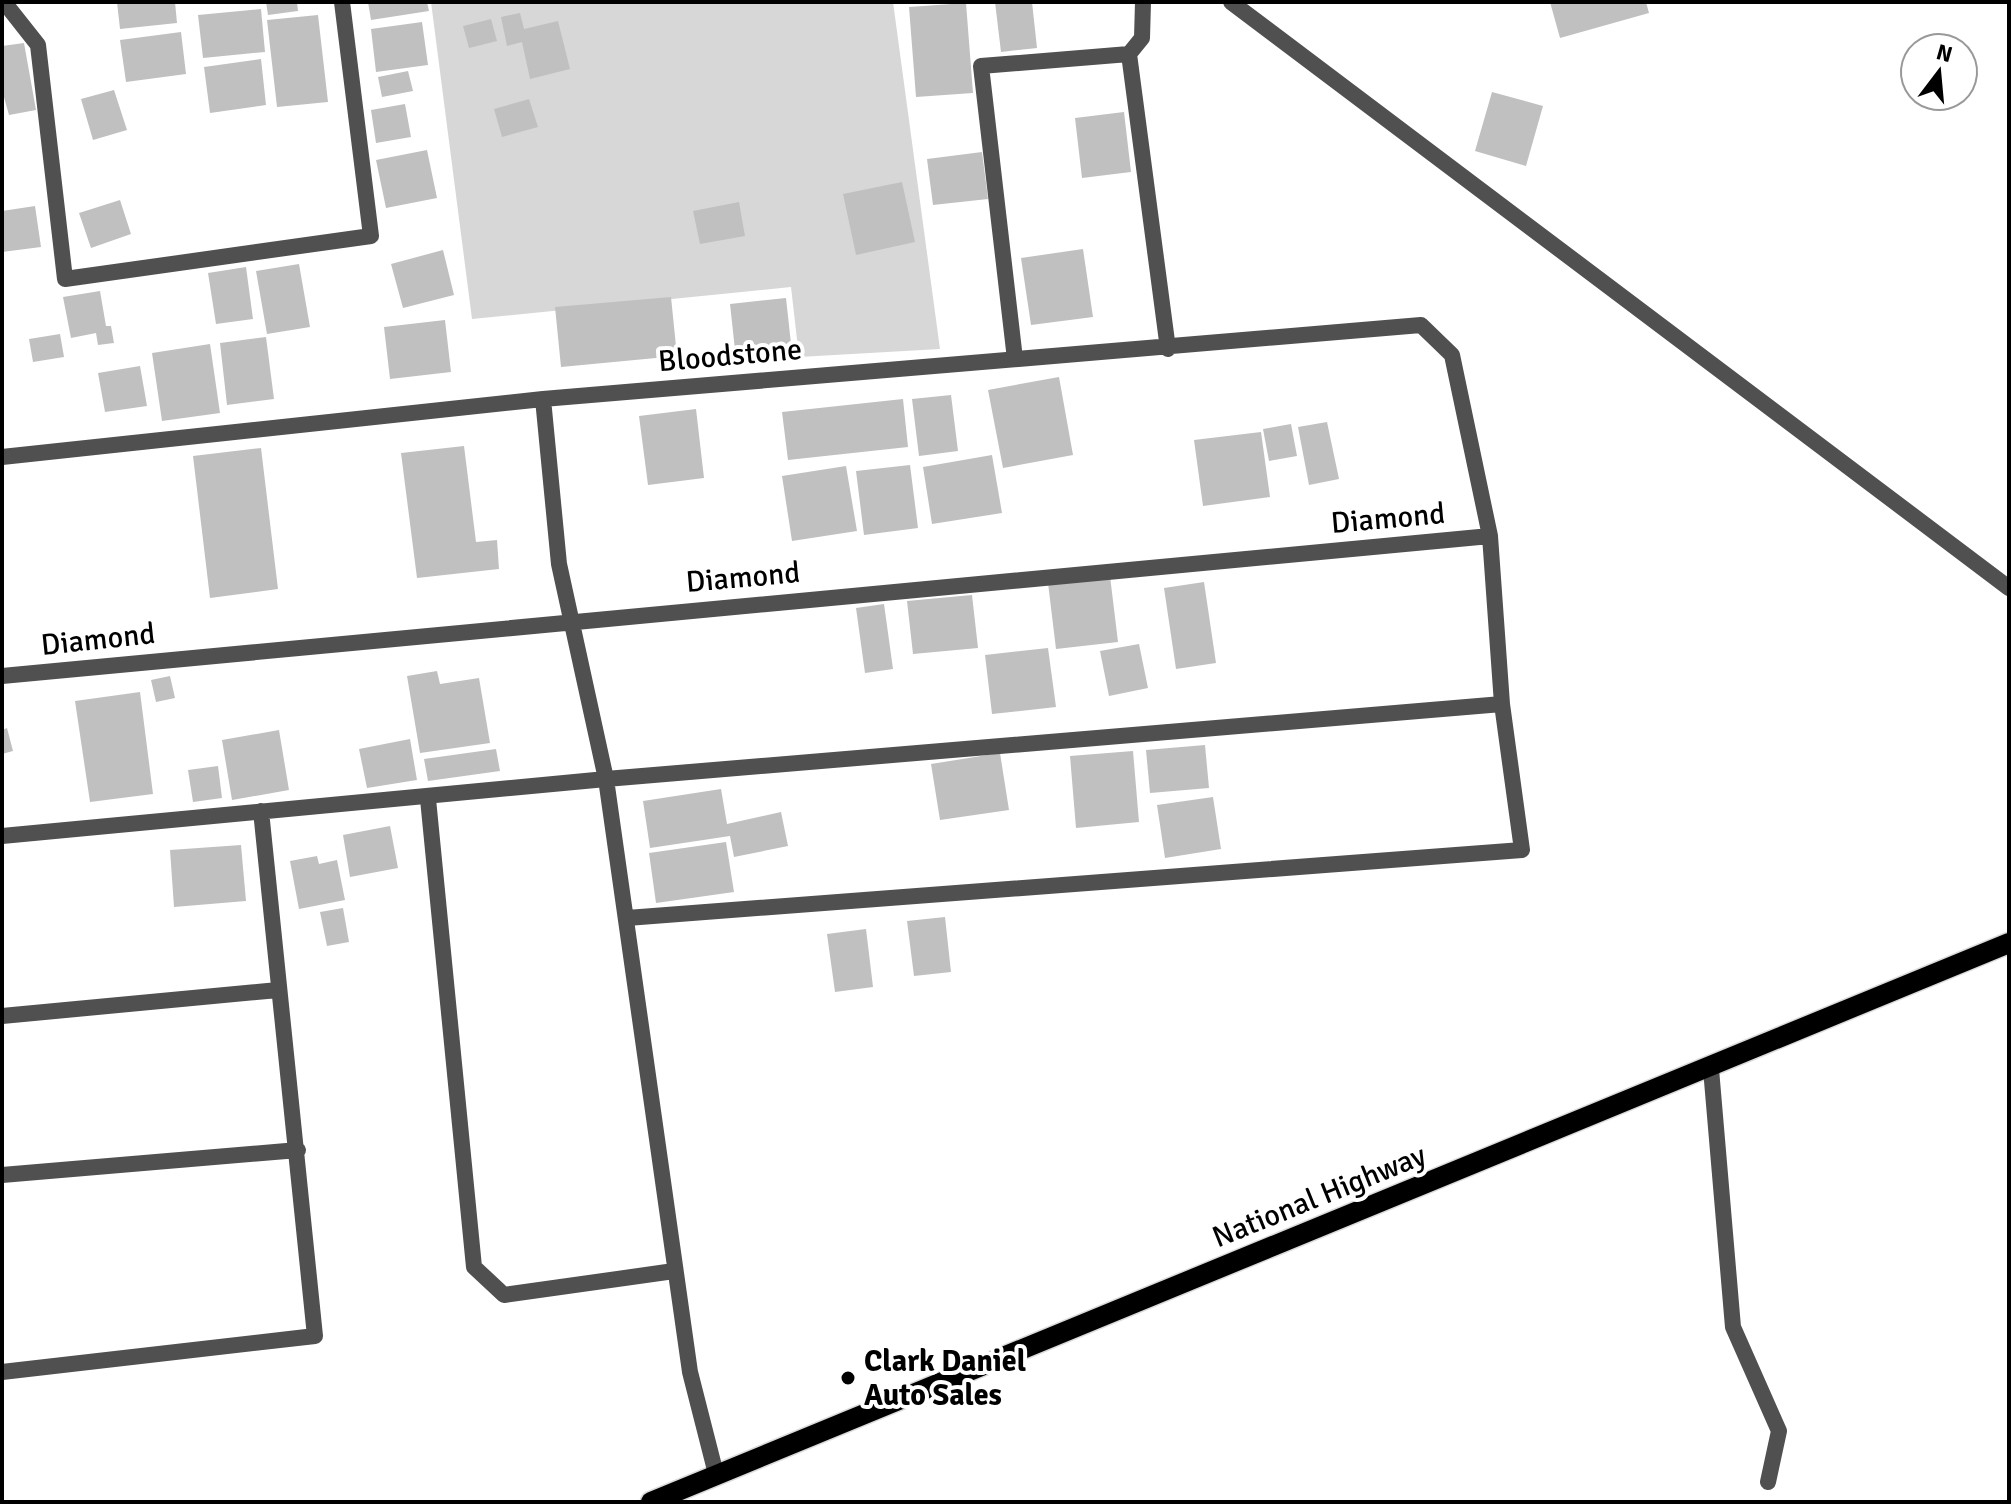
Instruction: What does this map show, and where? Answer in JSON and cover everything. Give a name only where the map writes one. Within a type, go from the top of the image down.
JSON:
[{"type":"main road","name":"National Highway","points":[[651,1502],[1711,1069],[2009,943]]},
{"type":"street","points":[[4,2],[38,45],[65,279],[371,236],[342,2]]},
{"type":"street","points":[[1015,359],[981,66],[1129,54],[1142,38],[1143,2]]},
{"type":"street","points":[[1231,2],[2009,588]]},
{"type":"street","points":[[1129,54],[1168,349]]},
{"type":"street","name":"Bloodstone","points":[[2,457],[543,399],[1168,349],[1421,325],[1452,355],[1490,536]]},
{"type":"street","points":[[543,399],[559,564],[606,779],[674,1271],[690,1372],[716,1474]]},
{"type":"street","points":[[627,918],[1522,850],[1502,704],[1490,536]]},
{"type":"street","name":"Diamond","points":[[2,676],[1490,536]]},
{"type":"street","points":[[2,836],[261,811],[428,799],[606,779],[1502,704]]},
{"type":"street","points":[[428,799],[474,1267],[504,1295],[674,1271]]},
{"type":"street","points":[[2,1372],[315,1336],[261,811]]},
{"type":"street","points":[[2,1016],[278,990]]},
{"type":"street","points":[[1711,1069],[1733,1327],[1779,1431],[1768,1482]]},
{"type":"street","points":[[2,1175],[298,1150]]},
{"type":"shaded area","points":[[431,2],[893,2],[940,349],[799,357],[791,287],[472,319]]},
{"type":"building","points":[[117,2],[175,2],[177,23],[120,29]]},
{"type":"building","points":[[266,2],[297,2],[298,11],[268,15]]},
{"type":"building","points":[[368,2],[427,2],[429,11],[371,20]]},
{"type":"building","points":[[995,2],[1032,2],[1037,48],[1001,52]]},
{"type":"building","points":[[1550,2],[1646,2],[1649,13],[1560,38]]},
{"type":"building","points":[[966,3],[973,93],[916,97],[909,7]]},
{"type":"building","points":[[261,9],[265,52],[203,58],[198,15]]},
{"type":"building","points":[[520,13],[524,29],[558,21],[570,69],[530,79],[522,42],[507,46],[501,17]]},
{"type":"building","points":[[318,15],[328,102],[277,107],[267,20]]},
{"type":"building","points":[[491,19],[497,41],[469,48],[463,26]]},
{"type":"building","points":[[422,22],[428,65],[376,72],[371,29]]},
{"type":"building","points":[[181,32],[186,74],[126,82],[120,40]]},
{"type":"building","points":[[24,43],[36,110],[9,115],[2,90],[2,46]]},
{"type":"building","points":[[261,59],[266,105],[210,113],[204,67]]},
{"type":"building","points":[[408,71],[413,91],[382,97],[378,77]]},
{"type":"building","points":[[114,90],[127,130],[93,140],[81,99]]},
{"type":"building","points":[[1492,92],[1543,106],[1526,166],[1475,151]]},
{"type":"building","points":[[529,99],[538,127],[502,137],[494,109]]},
{"type":"building","points":[[405,104],[411,137],[376,143],[371,110]]},
{"type":"building","points":[[1124,112],[1131,172],[1082,178],[1075,118]]},
{"type":"building","points":[[427,150],[437,198],[386,208],[376,160]]},
{"type":"building","points":[[982,152],[988,199],[933,205],[927,159]]},
{"type":"building","points":[[902,182],[915,242],[856,255],[843,194]]},
{"type":"building","points":[[120,200],[131,234],[91,248],[79,213]]},
{"type":"building","points":[[739,202],[745,236],[700,244],[693,211]]},
{"type":"building","points":[[35,206],[41,247],[2,252],[2,211]]},
{"type":"building","points":[[1083,249],[1093,317],[1031,325],[1021,258]]},
{"type":"building","points":[[443,250],[454,295],[403,308],[391,264]]},
{"type":"building","points":[[299,264],[310,327],[267,334],[256,271]]},
{"type":"building","points":[[246,267],[253,319],[216,324],[208,273]]},
{"type":"building","points":[[100,291],[106,326],[111,326],[114,343],[98,345],[96,333],[71,338],[63,297]]},
{"type":"building","points":[[671,297],[677,356],[561,367],[555,307]]},
{"type":"building","points":[[786,298],[792,353],[736,359],[730,304]]},
{"type":"building","points":[[445,320],[451,372],[390,379],[384,327]]},
{"type":"building","points":[[60,334],[64,357],[33,362],[29,339]]},
{"type":"building","points":[[266,337],[274,399],[227,405],[220,343]]},
{"type":"building","points":[[210,344],[220,413],[162,421],[152,353]]},
{"type":"building","points":[[140,366],[147,406],[105,412],[98,373]]},
{"type":"building","points":[[1059,377],[1073,455],[1003,468],[988,390]]},
{"type":"building","points":[[951,395],[958,451],[919,456],[912,399]]},
{"type":"building","points":[[903,399],[908,447],[788,460],[782,412]]},
{"type":"building","points":[[696,409],[704,478],[648,485],[639,416]]},
{"type":"building","points":[[1327,422],[1339,479],[1309,485],[1298,427]]},
{"type":"building","points":[[1291,424],[1297,456],[1269,461],[1263,429]]},
{"type":"building","points":[[1261,432],[1270,497],[1203,506],[1194,440]]},
{"type":"building","points":[[464,446],[476,542],[497,540],[499,569],[417,578],[401,453]]},
{"type":"building","points":[[261,448],[278,589],[210,598],[193,456]]},
{"type":"building","points":[[992,455],[1002,513],[932,524],[923,467]]},
{"type":"building","points":[[910,465],[918,528],[864,535],[856,471]]},
{"type":"building","points":[[846,466],[857,531],[792,541],[782,476]]},
{"type":"building","points":[[1110,576],[1118,642],[1056,649],[1048,583]]},
{"type":"building","points":[[1204,582],[1216,663],[1176,669],[1164,588]]},
{"type":"building","points":[[972,595],[978,648],[913,654],[907,601]]},
{"type":"building","points":[[884,604],[893,669],[865,673],[856,608]]},
{"type":"building","points":[[1139,644],[1148,688],[1109,696],[1100,651]]},
{"type":"building","points":[[1048,648],[1056,707],[992,714],[985,655]]},
{"type":"building","points":[[437,671],[440,684],[479,678],[490,743],[420,753],[407,676]]},
{"type":"building","points":[[170,676],[175,698],[156,702],[151,680]]},
{"type":"building","points":[[140,692],[153,794],[90,802],[75,701]]},
{"type":"building","points":[[7,728],[13,751],[2,754],[2,730]]},
{"type":"building","points":[[279,730],[289,790],[232,800],[222,740]]},
{"type":"building","points":[[410,739],[417,780],[367,788],[359,749]]},
{"type":"building","points":[[1205,745],[1209,788],[1150,793],[1146,750]]},
{"type":"building","points":[[496,749],[500,771],[428,781],[424,759]]},
{"type":"building","points":[[1133,751],[1139,822],[1076,828],[1070,756]]},
{"type":"building","points":[[1000,753],[1009,810],[940,820],[931,764]]},
{"type":"building","points":[[218,766],[222,798],[193,802],[188,770]]},
{"type":"building","points":[[721,789],[727,824],[781,812],[788,846],[734,857],[730,836],[650,848],[643,801]]},
{"type":"building","points":[[1213,797],[1221,849],[1165,858],[1157,805]]},
{"type":"building","points":[[390,826],[398,868],[350,877],[343,835]]},
{"type":"building","points":[[726,842],[734,892],[656,903],[649,853]]},
{"type":"building","points":[[241,845],[246,901],[174,907],[170,850]]},
{"type":"building","points":[[317,856],[319,864],[337,860],[345,900],[299,909],[290,861]]},
{"type":"building","points":[[343,908],[349,942],[327,946],[320,912]]},
{"type":"building","points":[[945,917],[951,972],[914,976],[907,921]]},
{"type":"building","points":[[866,929],[873,987],[835,992],[827,934]]},
{"type":"place","name":"Clark Daniel Auto Sales","points":[[848,1378]]}]
